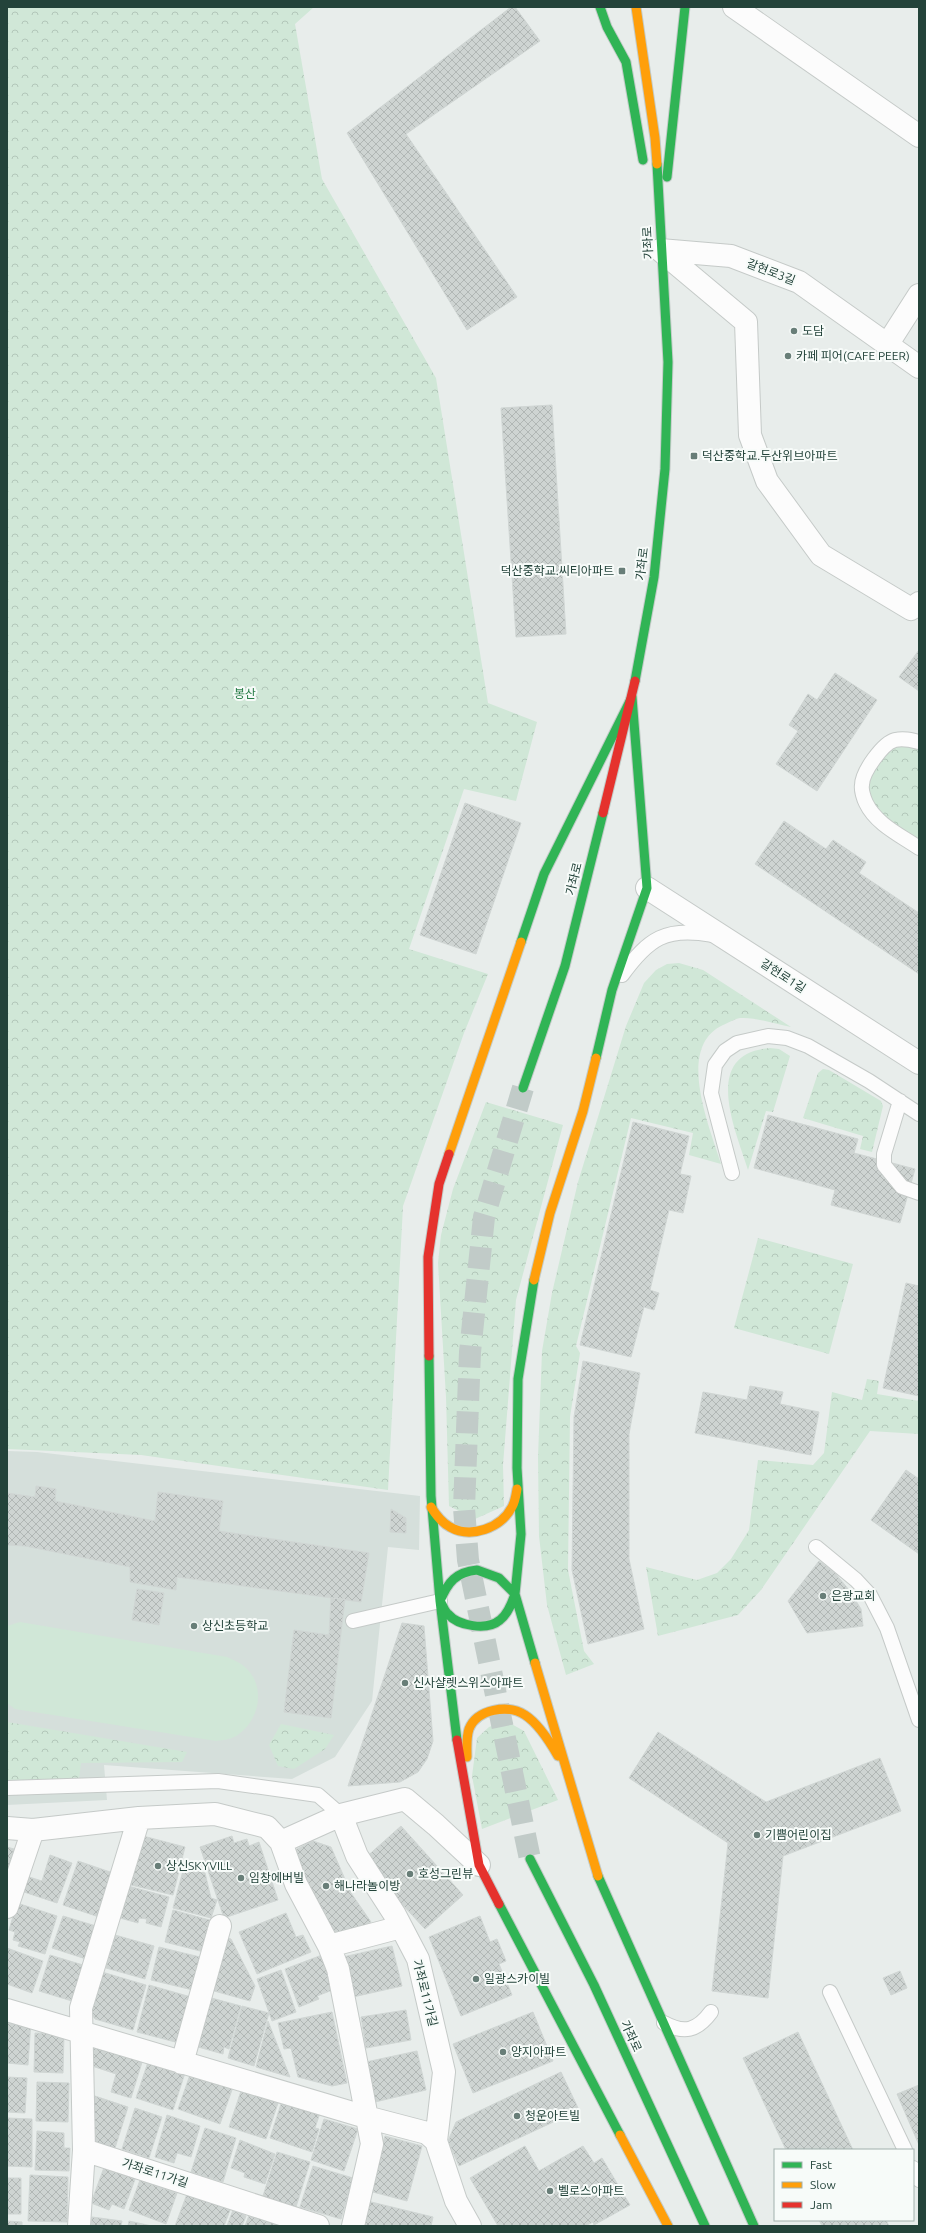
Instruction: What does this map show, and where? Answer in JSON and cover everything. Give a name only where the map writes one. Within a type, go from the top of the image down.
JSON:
[{"type":"main road","points":[[600,7],[607,27],[626,62],[646,172]]},
{"type":"main road","name":"가좌로","points":[[523,1088],[565,966],[632,698],[654,577],[665,469],[668,362],[660,250],[655,138],[636,7]]},
{"type":"main road","name":"가좌로","points":[[640,28],[642,7]]},
{"type":"main road","points":[[660,250],[686,7]]},
{"type":"main road","points":[[648,187],[660,250]]},
{"type":"main road","points":[[440,1601],[448,1615],[460,1623],[474,1626],[499,1621],[511,1606],[515,1594],[521,1534],[518,1486],[518,1379],[532,1288],[550,1213],[582,1110],[612,990],[647,888],[632,698]]},
{"type":"main road","points":[[632,698],[544,874],[440,1184],[428,1257],[431,1507],[440,1601],[457,1743],[479,1865],[668,2226]]},
{"type":"main road","points":[[431,1507],[439,1520],[456,1531],[481,1532],[499,1523],[512,1508],[518,1486]]},
{"type":"main road","points":[[440,1601],[447,1584],[458,1575],[466,1571],[489,1572],[508,1584],[515,1594],[570,1778],[594,1867],[754,2226]]},
{"type":"main road","points":[[466,1792],[469,1729],[481,1715],[496,1710],[511,1709],[525,1715],[553,1747],[570,1778]]},
{"type":"main road","name":"가좌로","points":[[530,1859],[594,1985],[705,2226]]},
{"type":"street","points":[[734,7],[919,136]]},
{"type":"street","name":"갈현로3길","points":[[660,250],[731,256],[799,282],[919,367]]},
{"type":"street","points":[[660,250],[746,322],[750,435],[767,481],[816,549],[821,555],[911,609],[919,603]]},
{"type":"street","points":[[887,345],[919,295]]},
{"type":"street","name":"갈현로1길","points":[[647,888],[919,1064]]},
{"type":"street","points":[[7,1828],[33,1830],[140,1818],[215,1814],[274,1835],[341,1814],[405,1799],[436,1825],[479,1865]]},
{"type":"street","name":"가좌로11가길","points":[[341,1814],[357,1856],[401,1927],[418,1959],[444,2072],[436,2141],[456,2201],[470,2226]]},
{"type":"street","points":[[79,2226],[84,2150],[81,2008],[140,1818]]},
{"type":"street","points":[[7,1907],[33,1830]]},
{"type":"street","points":[[274,1835],[296,1884],[329,1946],[338,1969],[372,2144],[353,2226]]},
{"type":"street","points":[[182,2063],[220,1926]]},
{"type":"street","points":[[329,1946],[401,1927]]},
{"type":"street","points":[[7,2010],[366,2117],[427,2133],[436,2141]]},
{"type":"street","name":"가좌로11가길","points":[[84,2150],[318,2226]]},
{"type":"lane","points":[[919,742],[906,738],[894,740],[880,750],[868,768],[861,785],[866,802],[876,818],[919,848]]},
{"type":"lane","points":[[612,990],[638,954],[653,941],[670,934],[691,931],[721,936]]},
{"type":"lane","points":[[732,1173],[711,1093],[715,1066],[725,1052],[737,1043],[768,1036],[787,1038],[808,1046],[869,1081],[919,1114]]},
{"type":"lane","points":[[900,1101],[884,1154],[884,1165],[902,1187],[919,1193]]},
{"type":"lane","points":[[816,1547],[856,1580],[870,1595],[887,1628],[919,1720]]},
{"type":"lane","points":[[353,1621],[440,1601]]},
{"type":"lane","points":[[7,1788],[218,1781],[318,1796],[341,1814]]},
{"type":"lane","points":[[830,1992],[905,2149]]},
{"type":"lane","points":[[664,2023],[675,2029],[696,2028],[704,2022],[711,2012]]},
{"type":"lane","points":[[914,2170],[919,2180]]},
{"type":"shaded area","name":"상신초등학교","points":[[7,1451],[37,1452],[420,1496],[419,1550],[388,1547],[372,1701],[335,1757],[292,1779],[104,1765],[107,1800],[7,1805]]},
{"type":"green space","name":"봉산","points":[[7,7],[314,7],[295,24],[322,179],[436,378],[488,703],[537,722],[516,801],[464,789],[409,949],[488,974],[464,1033],[403,1206],[388,1490],[141,1455],[7,1449]]},
{"type":"green space","points":[[919,742],[919,848],[866,802],[868,768],[880,750]]},
{"type":"green space","points":[[679,963],[703,970],[791,1027],[766,1021],[740,1018],[723,1025],[709,1036],[701,1051],[698,1069],[700,1089],[704,1110],[721,1164],[689,1155],[693,1133],[631,1118],[576,1346],[580,1353],[570,1417],[568,1570],[584,1651],[594,1664],[566,1675],[547,1605],[539,1536],[538,1457],[542,1351],[552,1293],[578,1182],[626,1026],[644,983],[656,970],[667,964]]},
{"type":"green space","points":[[770,1048],[779,1049],[790,1056],[773,1112],[766,1111],[748,1170],[731,1116],[728,1096],[729,1079],[735,1064],[748,1053]]},
{"type":"green space","points":[[823,1069],[829,1070],[881,1101],[883,1106],[872,1152],[860,1149],[863,1136],[803,1118],[818,1073]]},
{"type":"green space","points":[[486,1102],[563,1125],[516,1300],[503,1465],[504,1506],[475,1519],[449,1506],[446,1397],[438,1263],[441,1235],[453,1189]]},
{"type":"green space","points":[[758,1238],[853,1264],[829,1354],[734,1328]]},
{"type":"green space","points":[[867,1379],[879,1381],[877,1394],[919,1401],[919,1434],[870,1431],[761,1590],[738,1615],[658,1636],[646,1567],[697,1580],[717,1573],[731,1559],[749,1530],[758,1460],[813,1465],[824,1453],[832,1392],[862,1400]]},
{"type":"green space","points":[[20,1622],[227,1657],[241,1664],[249,1671],[254,1680],[258,1699],[253,1718],[247,1727],[237,1736],[216,1741],[15,1709],[7,1703],[7,1626]]},
{"type":"green space","points":[[506,1721],[524,1731],[558,1800],[482,1829],[472,1776],[477,1738],[489,1727]]},
{"type":"green space","points":[[7,1722],[187,1752],[182,1762],[81,1763],[79,1780],[7,1780]]},
{"type":"green space","points":[[281,1724],[334,1735],[325,1749],[294,1769],[278,1766],[269,1745]]},
{"type":"building","points":[[511,7],[515,7],[540,41],[406,134],[517,297],[467,330],[347,133]]},
{"type":"building","points":[[552,405],[566,634],[516,637],[501,408]]},
{"type":"building","points":[[919,650],[919,691],[899,677]]},
{"type":"building","points":[[835,673],[877,700],[817,791],[776,764],[798,731],[789,725],[808,694],[817,700]]},
{"type":"building","points":[[465,803],[521,823],[476,954],[420,935]]},
{"type":"building","points":[[784,821],[826,849],[833,840],[866,862],[859,873],[919,913],[919,974],[755,864]]},
{"type":"building","points":[[768,1115],[858,1139],[854,1153],[915,1169],[900,1223],[831,1205],[835,1190],[754,1168]]},
{"type":"building","points":[[633,1122],[689,1136],[680,1174],[691,1176],[683,1213],[669,1210],[650,1290],[659,1293],[654,1310],[644,1307],[631,1357],[580,1345]]},
{"type":"building","points":[[906,1283],[919,1286],[919,1396],[883,1388]]},
{"type":"building","points":[[583,1361],[640,1373],[629,1434],[629,1559],[644,1629],[588,1644],[572,1570],[574,1417]]},
{"type":"building","points":[[750,1386],[783,1392],[780,1404],[819,1412],[811,1455],[695,1433],[703,1392],[747,1400]]},
{"type":"building","points":[[906,1470],[919,1479],[919,1554],[871,1520]]},
{"type":"building","points":[[36,1486],[56,1489],[55,1501],[155,1521],[158,1492],[223,1501],[219,1531],[369,1553],[361,1602],[177,1577],[176,1590],[130,1582],[130,1567],[25,1546],[7,1545],[7,1493],[35,1497]]},
{"type":"building","points":[[391,1509],[406,1518],[406,1533],[390,1532]]},
{"type":"building","name":"은광교회","points":[[819,1561],[835,1573],[849,1590],[861,1609],[863,1626],[807,1633],[788,1601]]},
{"type":"building","points":[[137,1589],[164,1593],[159,1625],[132,1620]]},
{"type":"building","points":[[331,1598],[345,1599],[331,1718],[284,1712],[294,1630],[329,1635]]},
{"type":"building","name":"신사샬렛스위스아파트","points":[[402,1623],[424,1626],[433,1741],[427,1759],[418,1772],[400,1782],[348,1786]]},
{"type":"building","points":[[658,1732],[766,1802],[880,1758],[901,1811],[783,1856],[768,1998],[712,1991],[728,1843],[629,1778]]},
{"type":"building","name":"호성그린뷰","points":[[401,1826],[463,1895],[425,1929],[399,1901],[397,1903],[363,1860]]},
{"type":"building","name":"상신SKYVILL","points":[[143,1836],[185,1847],[173,1895],[131,1885]]},
{"type":"building","name":"임창에버빌","points":[[232,1836],[234,1843],[247,1839],[249,1846],[259,1842],[278,1900],[224,1918],[200,1847]]},
{"type":"building","name":"해나라놀이방","points":[[313,1841],[331,1847],[351,1893],[371,1922],[342,1939],[315,1914],[295,1850]]},
{"type":"building","points":[[7,1847],[14,1849],[7,1871]]},
{"type":"building","points":[[50,1855],[72,1863],[57,1903],[21,1891],[26,1876],[42,1881]]},
{"type":"building","points":[[78,1861],[116,1874],[102,1918],[63,1905]]},
{"type":"building","points":[[184,1867],[205,1873],[211,1898],[217,1900],[211,1918],[173,1908]]},
{"type":"building","points":[[128,1886],[169,1897],[161,1927],[146,1923],[147,1919],[139,1918],[138,1923],[120,1918]]},
{"type":"building","points":[[17,1903],[57,1916],[45,1954],[18,1946],[20,1942],[13,1940],[15,1932],[9,1930]]},
{"type":"building","points":[[173,1910],[213,1921],[204,1952],[165,1942]]},
{"type":"building","points":[[286,1913],[296,1937],[303,1935],[311,1952],[257,1974],[239,1932]]},
{"type":"building","points":[[63,1916],[96,1926],[86,1959],[52,1948]]},
{"type":"building","name":"일광스카이빌","points":[[480,1916],[490,1942],[497,1939],[506,1961],[499,1964],[512,1995],[461,2016],[429,1937]]},
{"type":"building","points":[[115,1935],[154,1946],[145,1979],[106,1968]]},
{"type":"building","points":[[221,1936],[231,1939],[255,1986],[250,2001],[207,1989]]},
{"type":"building","points":[[392,1946],[402,1986],[353,1997],[343,1957]]},
{"type":"building","points":[[159,1947],[204,1958],[197,1991],[151,1980]]},
{"type":"building","points":[[7,1948],[43,1961],[32,1993],[7,1984]]},
{"type":"building","points":[[50,1955],[83,1965],[72,2001],[39,1991]]},
{"type":"building","points":[[322,1955],[335,1989],[317,1996],[319,1999],[299,2007],[285,1969]]},
{"type":"building","points":[[281,1970],[296,2012],[272,2021],[257,1979]]},
{"type":"building","points":[[900,1971],[907,1988],[891,1995],[883,1978]]},
{"type":"building","points":[[102,1972],[146,1985],[133,2030],[95,2019],[93,2016],[91,2011]]},
{"type":"building","points":[[149,1985],[191,1997],[179,2043],[137,2032]]},
{"type":"building","points":[[204,1996],[241,2006],[229,2049],[224,2047],[223,2054],[198,2047]]},
{"type":"building","points":[[242,2006],[269,2013],[254,2066],[228,2058]]},
{"type":"building","points":[[406,2010],[411,2040],[366,2048],[361,2017]]},
{"type":"building","points":[[332,2012],[347,2083],[332,2086],[298,2077],[291,2048],[284,2049],[278,2023]]},
{"type":"building","name":"양지아파트","points":[[533,2012],[553,2061],[473,2093],[453,2044]]},
{"type":"building","points":[[12,2020],[31,2021],[28,2065],[7,2063],[7,2023],[11,2024]]},
{"type":"building","points":[[268,2021],[290,2077],[256,2067]]},
{"type":"building","points":[[798,2032],[853,2149],[786,2149],[743,2058]]},
{"type":"building","points":[[35,2033],[64,2034],[63,2073],[34,2072]]},
{"type":"building","points":[[95,2045],[143,2059],[131,2098],[111,2092],[116,2074],[89,2065]]},
{"type":"building","points":[[417,2051],[426,2090],[375,2102],[366,2062]]},
{"type":"building","points":[[148,2062],[185,2073],[173,2110],[136,2098]]},
{"type":"building","points":[[191,2072],[233,2087],[220,2124],[178,2109]]},
{"type":"building","name":"청운아트빌","points":[[561,2072],[579,2110],[459,2166],[448,2141],[456,2122]]},
{"type":"building","points":[[7,2077],[27,2078],[25,2113],[7,2112]]},
{"type":"building","points":[[37,2082],[69,2083],[68,2122],[36,2121]]},
{"type":"building","points":[[919,2085],[919,2145],[897,2094]]},
{"type":"building","points":[[242,2088],[279,2100],[266,2139],[229,2127]]},
{"type":"building","points":[[92,2095],[128,2107],[115,2148],[94,2141],[96,2135],[92,2134]]},
{"type":"building","points":[[282,2101],[320,2113],[315,2128],[319,2129],[312,2152],[270,2138]]},
{"type":"building","points":[[135,2108],[162,2117],[149,2158],[122,2149]]},
{"type":"building","points":[[167,2115],[200,2126],[191,2157],[177,2153],[174,2163],[155,2157]]},
{"type":"building","points":[[7,2118],[32,2119],[32,2167],[7,2166]]},
{"type":"building","points":[[324,2119],[358,2129],[344,2171],[311,2160]]},
{"type":"building","points":[[205,2128],[236,2138],[223,2182],[191,2172]]},
{"type":"building","points":[[37,2131],[64,2133],[64,2148],[70,2148],[69,2171],[35,2170]]},
{"type":"building","points":[[385,2136],[422,2146],[407,2201],[369,2191]]},
{"type":"building","points":[[240,2140],[275,2154],[265,2184],[244,2177],[245,2173],[231,2168]]},
{"type":"building","name":"벨로스아파트","points":[[525,2146],[539,2171],[583,2146],[594,2163],[602,2158],[630,2205],[594,2225],[593,2222],[585,2226],[498,2226],[470,2178]]},
{"type":"building","points":[[277,2152],[310,2162],[295,2210],[262,2199]]},
{"type":"building","points":[[106,2162],[137,2174],[124,2209],[112,2204],[109,2210],[91,2203]]},
{"type":"building","points":[[313,2166],[353,2178],[341,2219],[300,2207]]},
{"type":"building","points":[[30,2175],[68,2177],[67,2222],[28,2221]]},
{"type":"building","points":[[7,2178],[21,2178],[21,2214],[7,2214]]},
{"type":"building","points":[[140,2180],[177,2193],[166,2224],[129,2210]]},
{"type":"building","points":[[187,2194],[230,2210],[224,2226],[175,2226]]},
{"type":"building","points":[[363,2200],[433,2217],[431,2226],[357,2226]]},
{"type":"building","points":[[233,2210],[246,2216],[242,2226],[227,2226]]},
{"type":"building","points":[[250,2213],[286,2226],[245,2226]]},
{"type":"building","points":[[92,2217],[122,2221],[121,2226],[91,2226]]},
{"type":"building","points":[[7,2221],[22,2222],[22,2226],[7,2226]]},
{"type":"building","points":[[129,2221],[152,2226],[128,2226]]},
{"type":"building","points":[[820,2221],[886,2221],[889,2226],[822,2226]]},
{"type":"tunnel","points":[[523,1088],[484,1217],[470,1352],[464,1508],[468,1560],[530,1859]]},
{"type":"traffic: fast","points":[[600,7],[607,27],[626,62],[643,160]]},
{"type":"traffic: fast","points":[[667,177],[685,7]]},
{"type":"traffic: fast","points":[[635,681],[654,577],[665,469],[668,362],[657,164]]},
{"type":"traffic: fast","points":[[521,942],[544,874],[632,697]]},
{"type":"traffic: fast","points":[[596,1058],[612,990],[647,888],[632,697]]},
{"type":"traffic: fast","points":[[523,1088],[565,966],[603,813]]},
{"type":"traffic: fast","points":[[534,1280],[518,1379],[517,1468],[521,1534],[515,1594],[535,1663]]},
{"type":"traffic: fast","points":[[429,1356],[431,1496],[440,1601],[457,1740]]},
{"type":"traffic: fast","points":[[477,1570],[499,1578],[515,1594],[507,1612],[500,1620],[488,1625],[473,1626],[459,1622],[453,1618],[447,1613],[440,1601],[446,1588],[454,1579],[463,1573],[477,1570]]},
{"type":"traffic: fast","points":[[530,1859],[594,1985],[705,2226]]},
{"type":"traffic: fast","points":[[598,1876],[754,2226]]},
{"type":"traffic: fast","points":[[499,1904],[620,2135]]},
{"type":"traffic: slow","points":[[636,7],[655,138],[657,164]]},
{"type":"traffic: slow","points":[[449,1154],[521,942]]},
{"type":"traffic: slow","points":[[534,1280],[550,1213],[583,1111],[596,1058]]},
{"type":"traffic: slow","points":[[431,1507],[439,1518],[450,1527],[467,1532],[476,1531],[493,1526],[501,1521],[512,1507],[517,1489]]},
{"type":"traffic: slow","points":[[535,1663],[598,1876]]},
{"type":"traffic: slow","points":[[467,1757],[467,1736],[473,1722],[486,1713],[502,1709],[518,1712],[525,1715],[535,1723],[558,1756]]},
{"type":"traffic: slow","points":[[620,2135],[668,2226]]},
{"type":"traffic: jam","points":[[603,813],[635,681]]},
{"type":"traffic: jam","points":[[429,1356],[428,1257],[439,1184],[449,1154]]},
{"type":"traffic: jam","points":[[457,1740],[479,1865],[499,1904]]},
{"type":"place","name":"도담","points":[[794,331]]},
{"type":"place","name":"카페 피어(CAFE PEER)","points":[[788,356]]},
{"type":"place","name":"덕산중학교.두산위브아파트","points":[[694,456]]},
{"type":"place","name":"덕산중학교.씨티아파트","points":[[622,571]]},
{"type":"place","name":"은광교회","points":[[823,1596]]},
{"type":"place","name":"상신초등학교","points":[[194,1626]]},
{"type":"place","name":"신사샬렛스위스아파트","points":[[405,1683]]},
{"type":"place","name":"기쁨어린이집","points":[[757,1835]]},
{"type":"place","name":"상신SKYVILL","points":[[158,1866]]},
{"type":"place","name":"호성그린뷰","points":[[410,1874]]},
{"type":"place","name":"임창에버빌","points":[[241,1878]]},
{"type":"place","name":"해나라놀이방","points":[[326,1886]]},
{"type":"place","name":"일광스카이빌","points":[[476,1979]]},
{"type":"place","name":"양지아파트","points":[[503,2052]]},
{"type":"place","name":"청운아트빌","points":[[517,2116]]},
{"type":"place","name":"벨로스아파트","points":[[550,2191]]}]
